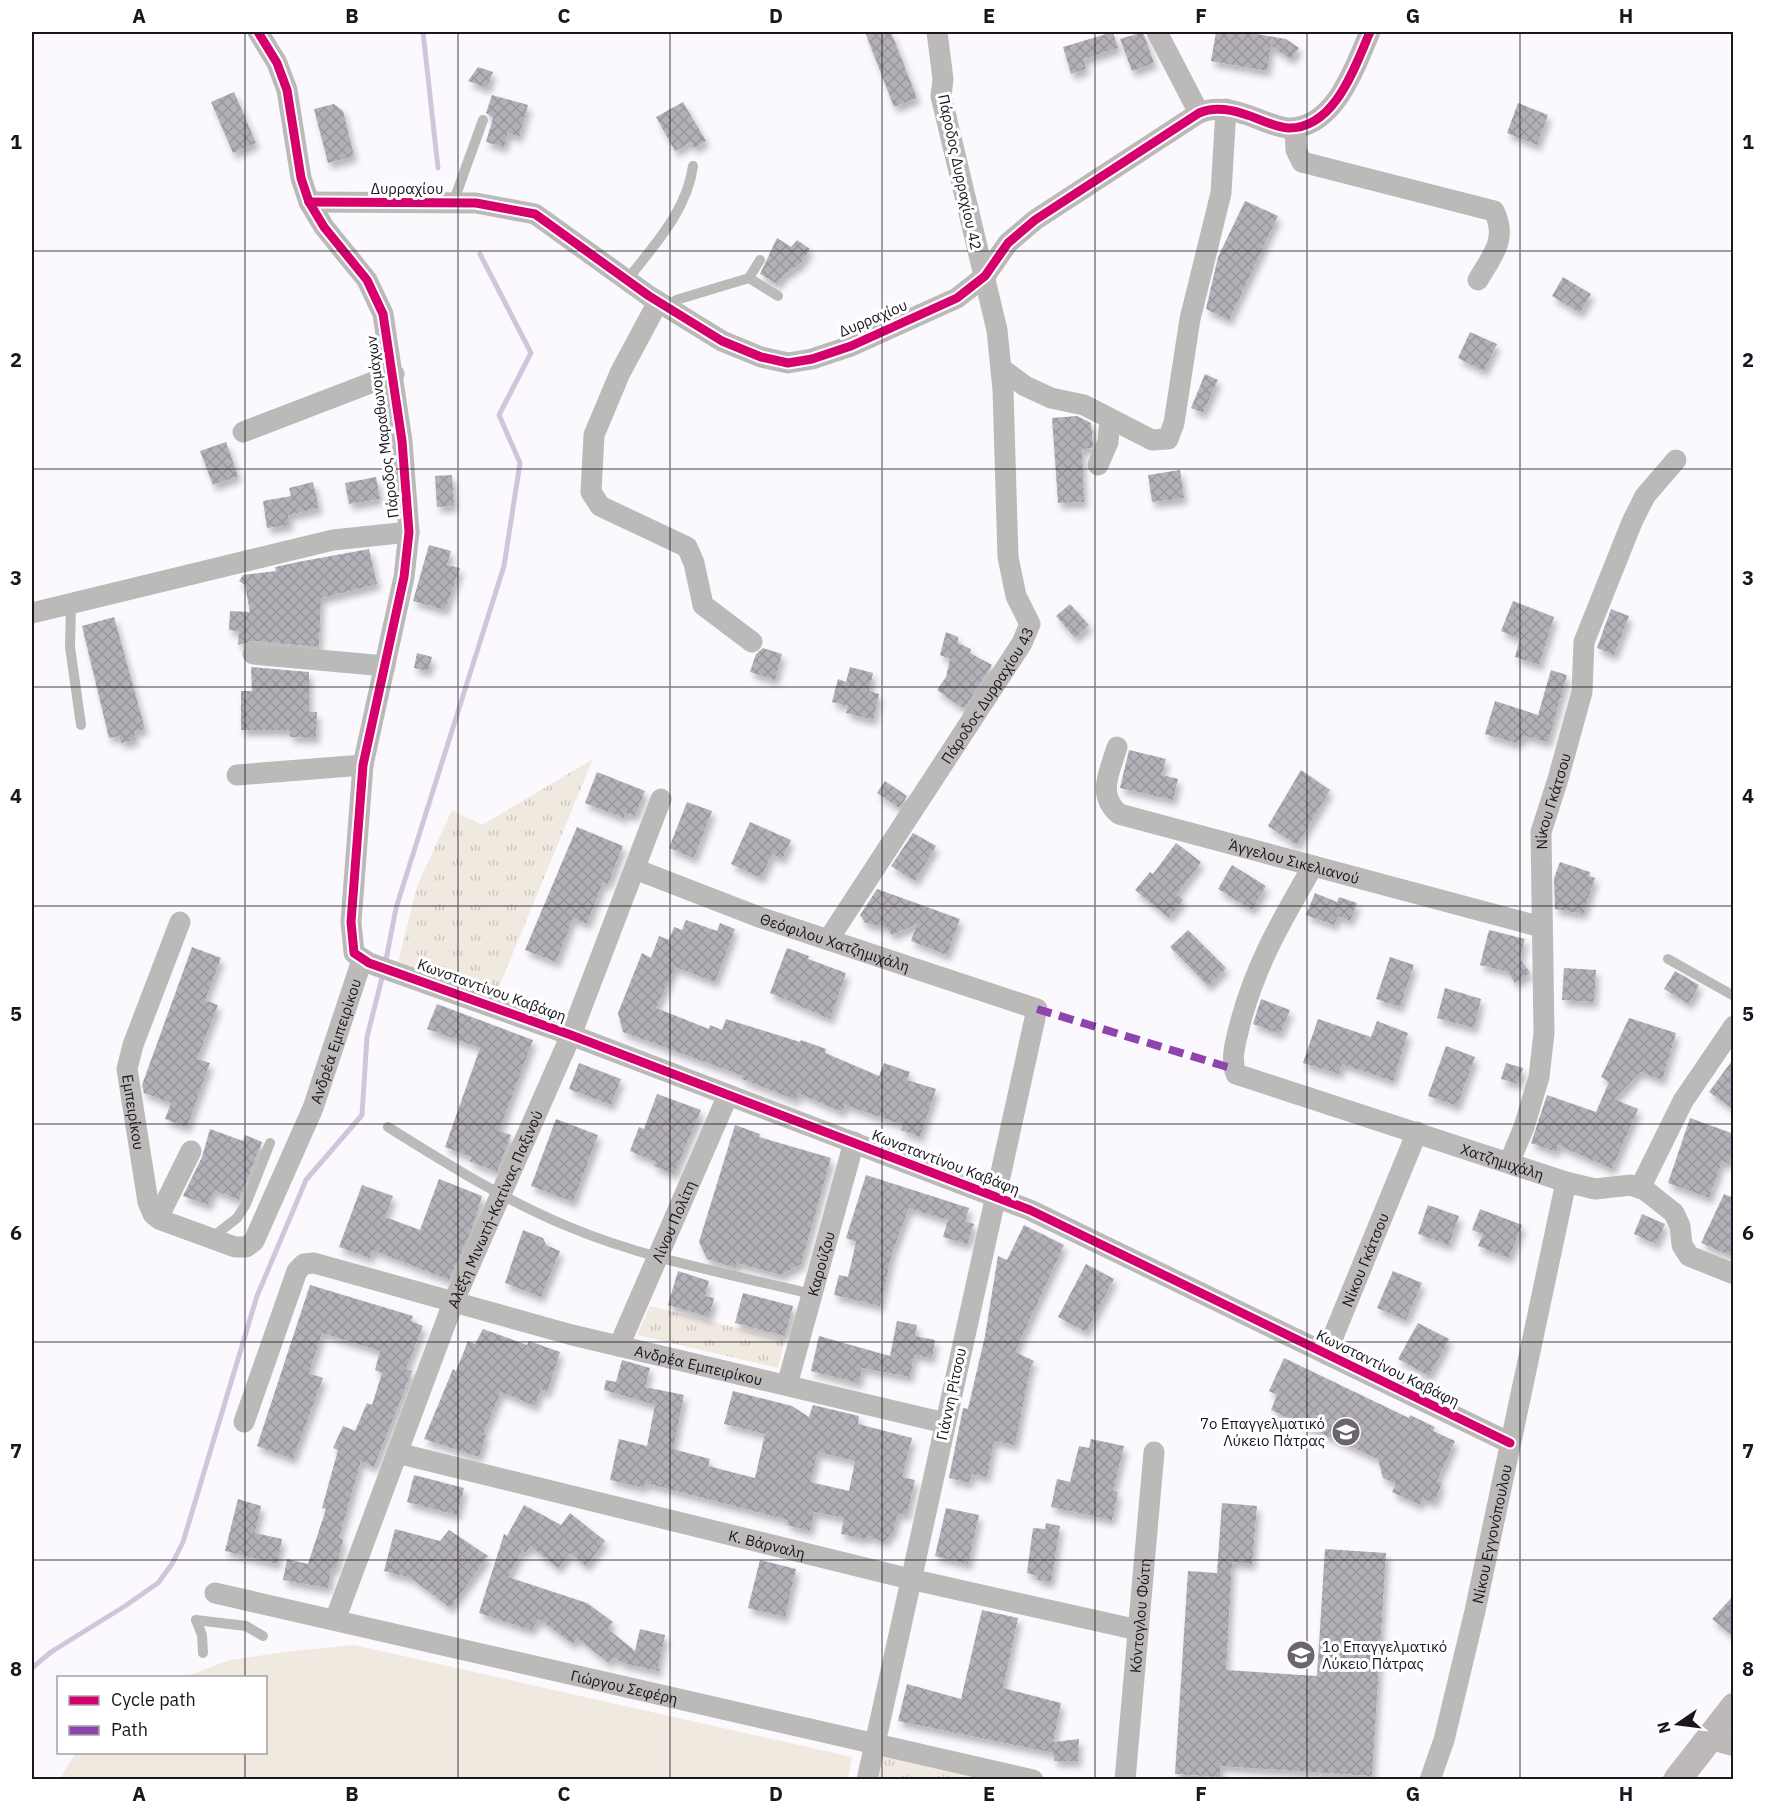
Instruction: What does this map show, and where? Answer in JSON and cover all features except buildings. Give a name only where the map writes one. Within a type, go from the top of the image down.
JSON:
[{"type":"main road","points":[[1677,1779],[1721,1743],[1734,1707]]},
{"type":"street","name":"Πάροδος Μαραθωνομάχων","points":[[258,32],[277,63],[286,90],[301,178],[309,202],[324,227],[367,280],[379,302],[394,374],[410,532],[404,577],[363,765],[351,922],[362,959]]},
{"type":"street","name":"Πάροδος Δυρραχίου 42","points":[[937,32],[943,79],[940,96],[985,276]]},
{"type":"street","points":[[1157,32],[1199,113]]},
{"type":"street","points":[[1370,32],[1337,98],[1320,118],[1295,128],[1296,150],[1302,162],[1494,212],[1500,224],[1501,240],[1478,280]]},
{"type":"street","name":"Δυρραχίου","points":[[309,202],[476,202],[535,214],[664,305],[731,345],[774,361],[797,362],[850,345],[957,298],[985,276],[1008,243],[1035,220],[1199,113],[1206,110],[1226,109],[1282,127],[1295,128]]},
{"type":"street","points":[[1002,369],[1025,386],[1051,398],[1084,405],[1152,440],[1164,441],[1172,432],[1190,319],[1221,193],[1226,109]]},
{"type":"street","name":"Πάροδος Δυρραχίου 43","points":[[828,940],[1029,629],[1029,619],[1013,587],[1008,557],[1002,369],[985,276]]},
{"type":"street","points":[[664,305],[620,373],[594,435],[591,492],[600,506],[687,547],[694,563],[703,605],[752,642]]},
{"type":"street","points":[[243,432],[394,374]]},
{"type":"street","points":[[1098,465],[1108,442],[1110,419]]},
{"type":"street","name":"Νίκου Γκάτσου","points":[[1509,1163],[1524,1127],[1539,1077],[1544,1033],[1541,832],[1582,692],[1584,642],[1632,522],[1645,496],[1676,460]]},
{"type":"street","points":[[32,614],[333,540],[410,532]]},
{"type":"street","points":[[253,654],[385,666]]},
{"type":"street","name":"Άγγελου Σικελιανού","points":[[1117,747],[1105,795],[1109,805],[1119,814],[1541,927]]},
{"type":"street","points":[[237,775],[363,765]]},
{"type":"street","name":"Αλέξη Μινωτή-Κατίνας Παξινού","points":[[335,1620],[453,1303],[571,1035],[661,799]]},
{"type":"street","name":"Χατζημιχάλη","points":[[1313,866],[1256,972],[1236,1042],[1233,1064],[1236,1074],[1566,1182],[1595,1189],[1631,1185],[1640,1188]]},
{"type":"street","name":"Θεόφιλου Χατζημιχάλη","points":[[635,869],[729,906],[1037,1009]]},
{"type":"street","name":"Εμπειρίκου","points":[[158,1218],[148,1202],[127,1069],[133,1045],[180,922]]},
{"type":"street","name":"Κωνσταντίνου Καβάφη","points":[[362,959],[571,1035],[1052,1219],[1510,1443]]},
{"type":"street","name":"Ανδρέα Εμπειρίκου","points":[[210,1239],[242,1247],[254,1241],[313,1108],[362,959]]},
{"type":"street","name":"Γιάννη Ρίτσου","points":[[867,1779],[1037,1009]]},
{"type":"street","points":[[1734,1026],[1677,1111],[1640,1188],[1674,1213],[1680,1222],[1682,1245],[1689,1256],[1734,1274]]},
{"type":"street","name":"Λίνου Πολίτη","points":[[619,1346],[728,1095]]},
{"type":"street","name":"Νίκου Γκάτσου","points":[[1326,1354],[1417,1132]]},
{"type":"street","name":"Καρούζου","points":[[787,1385],[854,1142]]},
{"type":"street","points":[[191,1150],[158,1218],[210,1239]]},
{"type":"street","name":"Νίκου Εγγονόπουλου","points":[[1430,1779],[1447,1728],[1566,1182]]},
{"type":"street","name":"Ανδρέα Εμπειρίκου","points":[[244,1422],[297,1271],[304,1264],[322,1265],[453,1303],[619,1346],[945,1423]]},
{"type":"street","name":"Κόντογλου Φώτη","points":[[1125,1779],[1154,1452]]},
{"type":"street","name":"Κ. Βάρναλη","points":[[398,1453],[910,1579],[1138,1630]]},
{"type":"street","name":"Γιώργου Σεφέρη","points":[[215,1593],[874,1743],[1002,1776],[1034,1779]]},
{"type":"lane","points":[[453,203],[483,120]]},
{"type":"lane","points":[[627,280],[675,217],[690,187],[693,166]]},
{"type":"lane","points":[[664,305],[749,278],[760,260]]},
{"type":"lane","points":[[749,278],[778,296]]},
{"type":"lane","points":[[71,604],[70,647],[81,725]]},
{"type":"lane","points":[[1668,959],[1734,996]]},
{"type":"lane","points":[[388,1127],[500,1194],[567,1226],[658,1257],[812,1294]]},
{"type":"lane","points":[[210,1239],[237,1218],[246,1204],[270,1143]]},
{"type":"lane","points":[[204,1653],[202,1635],[196,1620],[246,1626],[263,1636]]},
{"type":"green space","points":[[593,759],[494,999],[398,963],[417,886],[452,810],[482,825]]},
{"type":"green space","points":[[650,1306],[785,1340],[778,1368],[637,1335]]},
{"type":"green space","points":[[354,1645],[852,1757],[848,1779],[59,1779],[75,1754],[267,1754],[267,1676],[187,1676],[230,1660]]},
{"type":"green space","points":[[874,1743],[999,1780],[867,1780]]},
{"type":"waterway","points":[[423,32],[438,168]]},
{"type":"waterway","points":[[385,965],[396,908],[504,566],[520,463],[499,415],[531,353],[480,254]]},
{"type":"waterway","points":[[32,1668],[51,1652],[158,1583],[172,1564],[183,1542],[257,1296],[306,1180],[362,1115],[367,1037],[383,974]]},
{"type":"marked path","points":[[1037,1009],[1234,1069]]},
{"type":"cycle path","points":[[258,32],[277,63],[287,90],[301,178],[309,202],[324,227],[367,280],[383,314],[402,441],[409,532],[404,577],[363,765],[351,922],[354,953],[369,963],[571,1035],[1030,1210],[1510,1443]]},
{"type":"cycle path","points":[[309,202],[476,203],[535,214],[649,296],[722,341],[761,357],[788,363],[812,359],[851,346],[957,298],[985,276],[1008,243],[1035,220],[1199,113],[1215,109],[1227,110],[1288,128],[1304,126],[1319,118],[1331,107],[1350,78],[1370,32]]},
{"type":"place","name":"7ο Επαγγελματικό Λύκειο Πάτρας","points":[[1346,1432]]},
{"type":"place","name":"1o Επαγγελματικό Λύκειο Πάτρας","points":[[1301,1655]]}]
